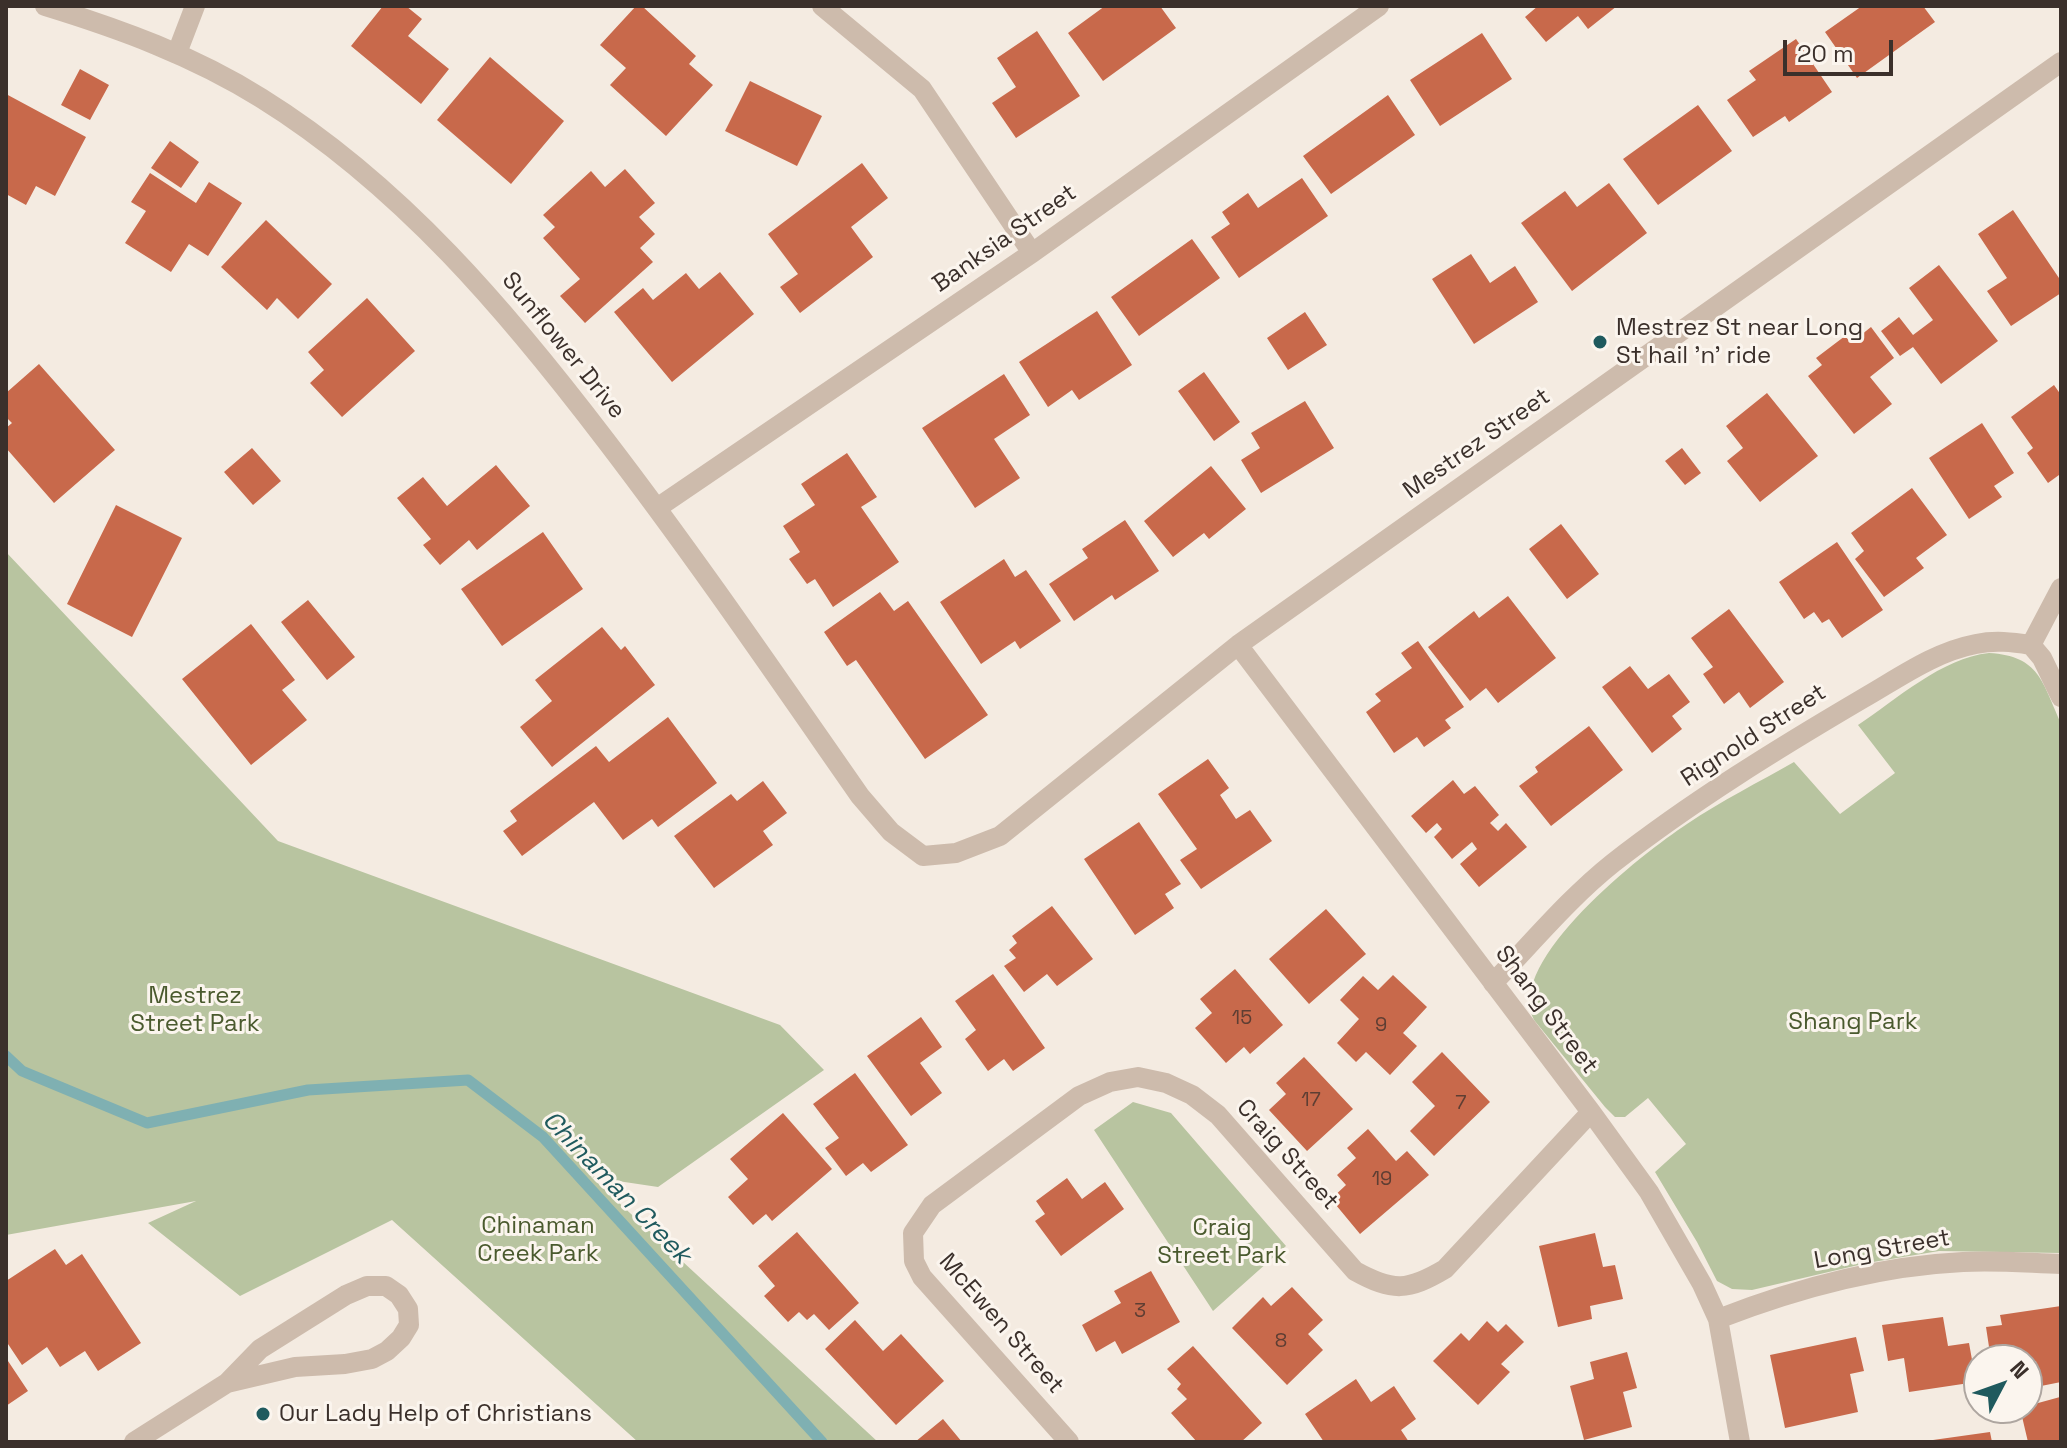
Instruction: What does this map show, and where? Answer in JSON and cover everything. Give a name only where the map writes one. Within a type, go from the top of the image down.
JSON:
[{"type":"street","name":"Sunflower Drive","points":[[45,6],[120,29],[177,53],[260,97],[320,139],[383,190],[436,240],[537,350],[657,508],[860,796],[891,832],[923,856]]},
{"type":"street","points":[[177,53],[195,6]]},
{"type":"street","points":[[822,6],[922,89],[1032,253]]},
{"type":"street","name":"Banksia Street","points":[[657,508],[1032,253],[1379,6]]},
{"type":"street","name":"Mestrez Street","points":[[923,856],[956,853],[1000,836],[1238,645],[2059,70]]},
{"type":"street","points":[[2061,588],[2031,645],[2042,658],[2061,697]]},
{"type":"street","name":"Rignold Street","points":[[1493,983],[1582,890],[1613,863],[1714,790],[1781,747],[1906,672],[1945,653],[2002,640],[2031,645]]},
{"type":"street","name":"Shang Street","points":[[1238,645],[1649,1192],[1702,1284],[1718,1319],[1740,1442]]},
{"type":"street","name":"Craig Street","points":[[913,1233],[932,1205],[1079,1096],[1110,1082],[1138,1077],[1166,1083],[1192,1095],[1218,1115],[1355,1271],[1377,1283],[1399,1288],[1420,1284],[1445,1269],[1591,1112]]},
{"type":"street","name":"McEwen Street","points":[[913,1233],[914,1261],[922,1277],[1069,1442]]},
{"type":"street","name":"Long Street","points":[[1718,1319],[1776,1297],[1912,1267],[1964,1262],[2061,1264]]},
{"type":"street","points":[[134,1442],[227,1383],[260,1349],[346,1295],[367,1286],[386,1286],[399,1295],[408,1309],[409,1325],[401,1338],[372,1359],[295,1367],[227,1383]]},
{"type":"green space","name":"Mestrez Street Park","points":[[6,552],[278,841],[780,1025],[824,1070],[658,1187],[591,1177],[878,1442],[638,1442],[392,1220],[240,1296],[148,1223],[196,1201],[6,1235]]},
{"type":"green space","name":"Shang Park","points":[[1989,653],[2019,659],[2029,666],[2043,684],[2061,723],[2061,1253],[1939,1251],[1867,1263],[1752,1290],[1732,1289],[1717,1281],[1655,1172],[1686,1144],[1648,1098],[1625,1117],[1615,1117],[1605,1107],[1534,1020],[1530,996],[1539,969],[1583,911],[1640,859],[1700,816],[1794,762],[1840,814],[1895,773],[1858,725],[1937,671],[1971,656]]},
{"type":"green space","name":"Craig Street Park","points":[[1133,1102],[1171,1113],[1286,1246],[1213,1311],[1094,1130]]},
{"type":"building","points":[[383,6],[406,6],[422,19],[408,36],[449,69],[421,104],[351,46]]},
{"type":"building","points":[[636,6],[642,6],[696,56],[689,64],[713,85],[666,136],[610,85],[626,68],[600,45]]},
{"type":"building","points":[[1105,6],[1160,6],[1176,28],[1103,81],[1068,33]]},
{"type":"building","points":[[1538,6],[1617,6],[1588,29],[1578,16],[1546,42],[1525,17]]},
{"type":"building","points":[[1862,6],[1923,6],[1935,22],[1857,78],[1825,32]]},
{"type":"building","points":[[1037,31],[1080,96],[1016,138],[992,103],[1016,87],[997,58]]},
{"type":"building","points":[[1482,33],[1512,79],[1440,126],[1410,80]]},
{"type":"building","points":[[1796,39],[1832,92],[1789,122],[1785,116],[1753,137],[1727,100],[1756,80],[1749,71]]},
{"type":"building","points":[[490,57],[564,121],[511,184],[437,120]]},
{"type":"building","points":[[80,69],[109,85],[90,120],[61,105]]},
{"type":"building","points":[[750,81],[822,116],[797,166],[725,131]]},
{"type":"building","points":[[6,94],[86,137],[55,196],[36,186],[26,205],[6,194]]},
{"type":"building","points":[[1388,95],[1415,135],[1331,194],[1303,156]]},
{"type":"building","points":[[1698,105],[1732,151],[1658,205],[1623,159]]},
{"type":"building","points":[[170,141],[199,162],[181,188],[151,168]]},
{"type":"building","points":[[862,163],[888,198],[851,227],[873,257],[800,313],[780,287],[798,274],[768,234]]},
{"type":"building","points":[[625,169],[655,203],[639,217],[655,234],[640,248],[653,262],[585,323],[560,296],[580,279],[543,238],[555,227],[543,215],[591,171],[605,187]]},
{"type":"building","points":[[150,173],[196,203],[209,182],[242,203],[208,256],[189,244],[171,272],[125,243],[146,211],[131,202]]},
{"type":"building","points":[[1302,178],[1328,216],[1239,278],[1211,237],[1230,224],[1222,212],[1248,193],[1258,208]]},
{"type":"building","points":[[1609,183],[1647,233],[1572,291],[1521,223],[1565,191],[1577,207]]},
{"type":"building","points":[[2013,210],[2061,281],[2061,293],[2011,326],[1987,291],[2007,278],[1978,234]]},
{"type":"building","points":[[266,220],[332,284],[298,319],[277,298],[267,310],[221,267]]},
{"type":"building","points":[[1192,239],[1220,278],[1139,336],[1111,297]]},
{"type":"building","points":[[1471,254],[1490,283],[1515,266],[1538,302],[1474,344],[1432,279]]},
{"type":"building","points":[[1939,265],[1998,341],[1941,384],[1913,347],[1900,356],[1881,331],[1899,317],[1913,335],[1933,320],[1909,288]]},
{"type":"building","points":[[720,272],[754,314],[672,382],[614,312],[643,288],[653,300],[686,273],[699,289]]},
{"type":"building","points":[[367,298],[415,351],[342,417],[310,383],[324,370],[308,352]]},
{"type":"building","points":[[1097,311],[1132,365],[1079,400],[1072,390],[1048,407],[1019,362]]},
{"type":"building","points":[[1305,312],[1327,345],[1288,370],[1267,338]]},
{"type":"building","points":[[1871,327],[1894,358],[1870,377],[1892,404],[1854,434],[1808,376],[1822,365],[1816,358],[1845,336],[1851,343]]},
{"type":"building","points":[[39,364],[115,450],[54,503],[6,448],[6,428],[12,423],[6,417],[6,393]]},
{"type":"building","points":[[1204,372],[1240,422],[1214,441],[1178,391]]},
{"type":"building","points":[[1004,374],[1030,415],[994,439],[1020,478],[975,508],[922,428]]},
{"type":"building","points":[[2054,385],[2061,395],[2061,478],[2059,475],[2048,483],[2027,453],[2033,448],[2011,417]]},
{"type":"building","points":[[1767,393],[1818,456],[1760,502],[1727,461],[1743,448],[1726,426]]},
{"type":"building","points":[[1305,401],[1334,448],[1261,493],[1241,460],[1260,448],[1251,433]]},
{"type":"building","points":[[1982,423],[2014,473],[1994,486],[2002,497],[1969,519],[1929,458]]},
{"type":"building","points":[[252,448],[281,481],[253,505],[224,472]]},
{"type":"building","points":[[1682,448],[1701,473],[1685,485],[1665,461]]},
{"type":"building","points":[[847,453],[877,497],[861,507],[899,562],[833,607],[815,579],[807,584],[789,559],[800,552],[783,526],[815,505],[801,484]]},
{"type":"building","points":[[496,465],[530,506],[477,550],[469,540],[440,565],[423,545],[431,539],[397,498],[423,477],[447,506]]},
{"type":"building","points":[[1211,466],[1246,509],[1209,539],[1204,533],[1173,557],[1144,521]]},
{"type":"building","points":[[1912,488],[1947,535],[1916,558],[1924,568],[1884,597],[1855,559],[1864,551],[1851,533]]},
{"type":"building","points":[[116,505],[182,538],[132,637],[67,604]]},
{"type":"building","points":[[1125,520],[1159,571],[1115,600],[1112,595],[1074,621],[1049,584],[1088,558],[1082,549]]},
{"type":"building","points":[[1561,524],[1599,574],[1567,599],[1529,549]]},
{"type":"building","points":[[543,532],[583,589],[502,646],[461,589]]},
{"type":"building","points":[[1837,542],[1883,610],[1842,638],[1829,619],[1822,623],[1814,612],[1804,619],[1779,582]]},
{"type":"building","points":[[1004,559],[1015,577],[1026,570],[1061,621],[1020,649],[1015,641],[981,664],[940,602]]},
{"type":"building","points":[[880,592],[894,611],[908,601],[988,715],[925,759],[856,660],[847,666],[824,632]]},
{"type":"building","points":[[1508,596],[1556,658],[1498,703],[1486,688],[1470,701],[1428,647],[1474,611],[1479,618]]},
{"type":"building","points":[[308,600],[355,657],[327,680],[281,622]]},
{"type":"building","points":[[1729,609],[1784,682],[1750,708],[1739,692],[1724,704],[1703,674],[1713,667],[1691,638]]},
{"type":"building","points":[[251,624],[295,680],[282,690],[307,720],[251,765],[182,679]]},
{"type":"building","points":[[602,627],[621,650],[625,646],[655,685],[552,767],[520,727],[552,701],[535,680]]},
{"type":"building","points":[[1418,641],[1464,707],[1445,720],[1451,728],[1424,747],[1417,737],[1394,753],[1366,712],[1381,701],[1375,694],[1412,668],[1401,653]]},
{"type":"building","points":[[1630,666],[1648,689],[1669,674],[1690,702],[1672,716],[1682,729],[1652,753],[1602,687]]},
{"type":"building","points":[[668,717],[717,783],[658,827],[652,819],[623,840],[594,802],[522,856],[503,831],[517,821],[510,811],[596,746],[609,762]]},
{"type":"building","points":[[1589,726],[1623,770],[1551,826],[1519,786],[1538,772],[1535,767]]},
{"type":"building","points":[[1208,759],[1229,788],[1220,795],[1236,819],[1250,810],[1272,841],[1201,889],[1180,860],[1197,849],[1158,794]]},
{"type":"building","points":[[1453,780],[1464,794],[1475,786],[1499,815],[1490,823],[1498,831],[1506,823],[1527,847],[1479,887],[1460,864],[1477,849],[1472,842],[1452,859],[1434,837],[1442,829],[1437,823],[1426,833],[1411,816]]},
{"type":"building","points":[[763,781],[787,813],[763,831],[773,845],[714,888],[674,836],[731,794],[737,801]]},
{"type":"building","points":[[1139,822],[1181,884],[1165,894],[1174,908],[1135,935],[1084,859]]},
{"type":"building","points":[[1052,906],[1093,959],[1057,986],[1047,974],[1024,992],[1004,966],[1016,958],[1009,950],[1017,943],[1012,936]]},
{"type":"building","points":[[1326,909],[1366,954],[1309,1004],[1269,959]]},
{"type":"building","points":[[1235,969],[1283,1025],[1250,1054],[1244,1047],[1226,1063],[1195,1028],[1212,1013],[1200,999]]},
{"type":"building","points":[[993,974],[1045,1048],[1013,1071],[1004,1059],[988,1071],[965,1039],[976,1030],[955,1001]]},
{"type":"building","points":[[1393,975],[1427,1007],[1403,1033],[1417,1046],[1390,1075],[1366,1052],[1356,1062],[1337,1043],[1359,1019],[1340,1000],[1363,976],[1378,990]]},
{"type":"building","points":[[921,1017],[942,1047],[920,1063],[942,1093],[911,1116],[867,1056]]},
{"type":"building","points":[[1442,1052],[1490,1102],[1434,1156],[1410,1131],[1435,1106],[1412,1082]]},
{"type":"building","points":[[1304,1057],[1353,1109],[1307,1151],[1269,1110],[1286,1094],[1276,1083]]},
{"type":"building","points":[[855,1073],[908,1145],[871,1172],[863,1163],[846,1176],[825,1148],[839,1138],[813,1104]]},
{"type":"building","points":[[783,1113],[832,1169],[772,1221],[766,1214],[753,1225],[728,1197],[748,1179],[730,1159]]},
{"type":"building","points":[[1368,1129],[1396,1161],[1407,1151],[1429,1175],[1360,1234],[1331,1199],[1346,1185],[1337,1175],[1356,1158],[1347,1148]]},
{"type":"building","points":[[1067,1178],[1082,1199],[1105,1182],[1124,1209],[1061,1256],[1035,1221],[1045,1214],[1036,1201]]},
{"type":"building","points":[[797,1232],[859,1303],[829,1330],[814,1314],[807,1320],[799,1312],[788,1322],[764,1296],[775,1286],[758,1266]]},
{"type":"building","points":[[1595,1233],[1603,1267],[1615,1265],[1623,1299],[1590,1306],[1592,1319],[1558,1327],[1539,1246]]},
{"type":"building","points":[[55,1249],[66,1265],[82,1254],[141,1343],[98,1371],[85,1351],[60,1367],[47,1347],[22,1365],[6,1341],[6,1281]]},
{"type":"building","points":[[1151,1271],[1180,1322],[1122,1354],[1115,1341],[1096,1352],[1082,1325],[1121,1303],[1114,1291]]},
{"type":"building","points":[[1292,1287],[1323,1320],[1308,1334],[1323,1350],[1287,1385],[1232,1328],[1263,1297],[1271,1306]]},
{"type":"building","points":[[2061,1306],[2061,1382],[2043,1386],[2043,1344],[1989,1344],[1986,1327],[2002,1325],[2000,1315]]},
{"type":"building","points":[[1943,1317],[1948,1346],[1969,1343],[1963,1344],[1963,1384],[1909,1392],[1904,1358],[1888,1361],[1882,1325]]},
{"type":"building","points":[[855,1320],[883,1351],[901,1334],[944,1381],[896,1425],[825,1349]]},
{"type":"building","points":[[1487,1321],[1498,1332],[1506,1324],[1524,1342],[1501,1364],[1510,1372],[1478,1405],[1433,1361],[1461,1333],[1469,1341]]},
{"type":"building","points":[[1856,1337],[1864,1371],[1850,1374],[1858,1412],[1785,1428],[1770,1355]]},
{"type":"building","points":[[1193,1346],[1262,1423],[1241,1442],[1197,1442],[1171,1413],[1187,1399],[1177,1389],[1181,1384],[1167,1369]]},
{"type":"building","points":[[1627,1352],[1637,1388],[1623,1392],[1632,1427],[1584,1440],[1570,1386],[1594,1379],[1590,1362]]},
{"type":"building","points":[[6,1358],[28,1391],[6,1406]]},
{"type":"building","points":[[1356,1379],[1371,1402],[1394,1386],[1416,1419],[1401,1430],[1409,1442],[1324,1442],[1305,1414]]},
{"type":"building","points":[[2060,1397],[2061,1442],[2028,1442],[2024,1424],[2043,1424],[2043,1402]]},
{"type":"building","points":[[943,1419],[962,1442],[915,1442]]},
{"type":"building","points":[[1990,1432],[1992,1442],[1933,1442],[1933,1440]]},
{"type":"waterway","name":"Chinaman Creek","points":[[6,1056],[22,1071],[147,1123],[308,1090],[468,1080],[543,1137],[822,1442]]},
{"type":"place","name":"Mestrez St near Long St hail 'n' ride","points":[[1600,342]]},
{"type":"place","name":"Our Lady Help of Christians","points":[[263,1414]]},
{"type":"park label","name":"Chinaman Creek Park","points":[[538,1240]]}]
